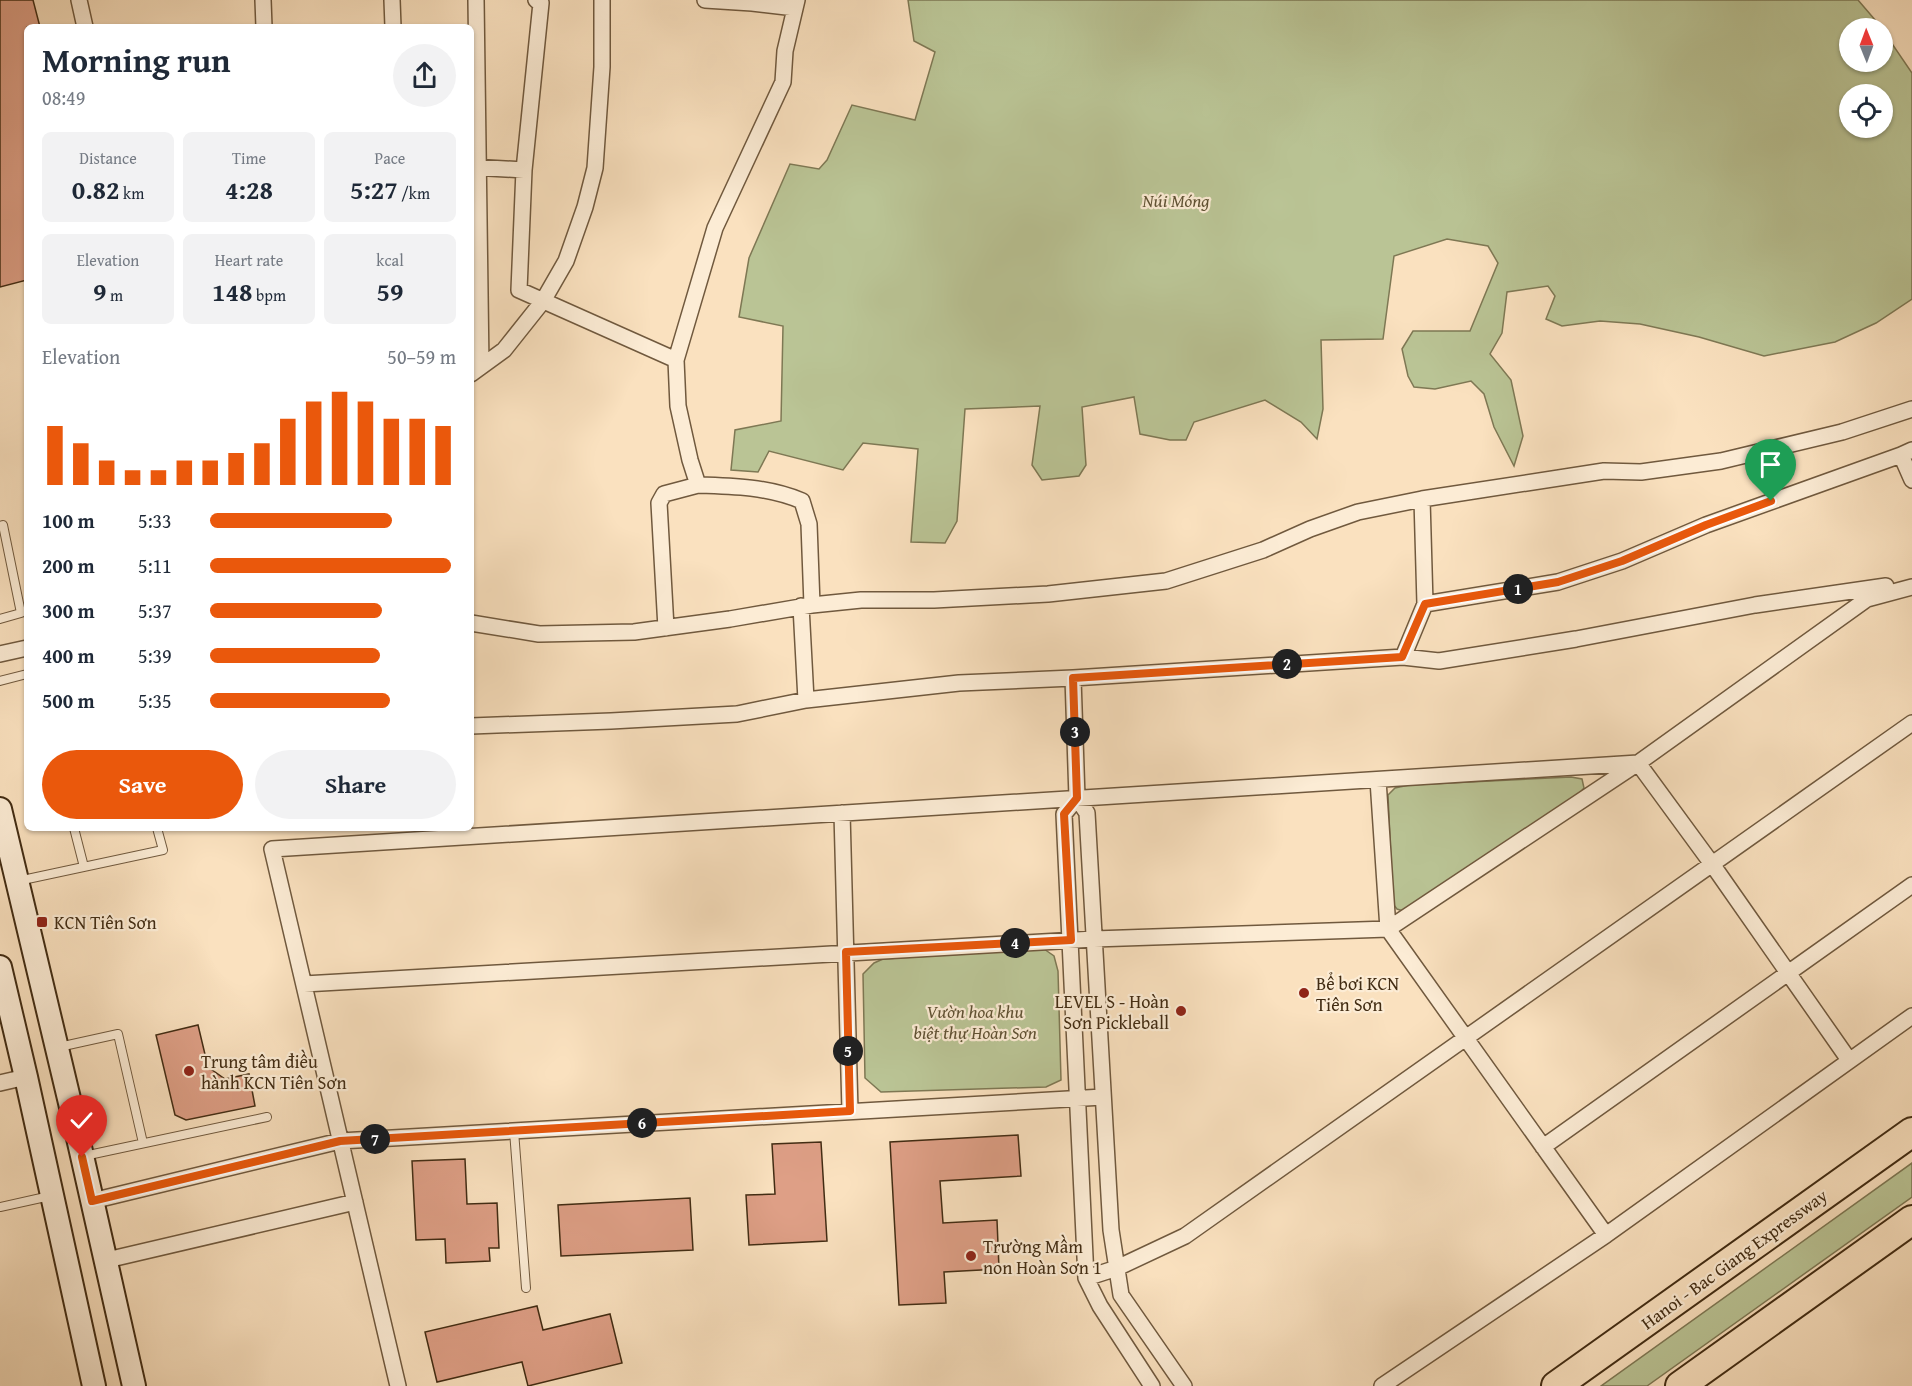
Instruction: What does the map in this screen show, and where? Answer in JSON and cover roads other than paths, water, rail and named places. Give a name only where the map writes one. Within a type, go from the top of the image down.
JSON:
[{"type":"highway","name":"Hanoi - Bac Giang Expressway","points":[[1556,1386],[1912,1132]]},
{"type":"highway","points":[[1680,1386],[1912,1220]]},
{"type":"main road","points":[[0,809],[134,1386]]},
{"type":"main road","points":[[0,967],[11,1026],[26,1077],[94,1386]]},
{"type":"main road","points":[[26,1077],[59,1059]]},
{"type":"street","points":[[79,0],[84,24]]},
{"type":"street","points":[[262,24],[263,0]]},
{"type":"street","points":[[392,0],[393,24]]},
{"type":"street","points":[[476,0],[476,370]]},
{"type":"street","points":[[536,0],[541,3],[524,170],[519,290],[676,360]]},
{"type":"street","points":[[476,370],[504,350],[543,301],[566,261],[585,207],[595,168],[602,67],[602,0]]},
{"type":"street","points":[[699,485],[690,460],[678,406],[676,360],[715,228],[783,82],[785,51],[796,4],[705,0]]},
{"type":"street","points":[[475,168],[524,170]]},
{"type":"street","points":[[474,623],[538,634],[634,632],[730,619],[806,605],[861,600],[934,600],[1048,594],[1166,581],[1263,550],[1310,529],[1358,512],[1422,499],[1604,471],[1641,472],[1721,461],[1842,432],[1912,409]]},
{"type":"street","points":[[1425,604],[1558,582],[1622,561],[1706,525],[1907,453],[1912,480]]},
{"type":"street","points":[[666,628],[659,503],[663,494],[699,485],[762,489],[802,501],[809,524],[806,700]]},
{"type":"street","points":[[1402,657],[1425,604],[1422,499]]},
{"type":"street","points":[[474,726],[737,714],[806,700],[959,683],[1402,657],[1439,661],[1576,639],[1755,605],[1912,582]]},
{"type":"street","points":[[304,984],[1071,940],[1388,929],[1638,763],[1867,599],[1912,587]]},
{"type":"street","points":[[0,654],[24,649]]},
{"type":"street","points":[[1073,678],[1077,798],[1087,813],[1111,1230],[1121,1295],[1184,1386]]},
{"type":"street","points":[[1086,1278],[1117,1268],[1185,1236],[1912,723]]},
{"type":"street","points":[[398,1386],[272,849],[1638,763]]},
{"type":"street","points":[[1638,763],[1712,864],[1849,1060]]},
{"type":"street","points":[[1378,780],[1388,929],[1606,1236]]},
{"type":"street","points":[[1077,798],[1064,814],[1086,1278],[1100,1306],[1152,1386]]},
{"type":"street","points":[[842,813],[850,1111]]},
{"type":"street","points":[[1543,1147],[1912,885]]},
{"type":"street","points":[[1382,1386],[1606,1236],[1912,1016]]},
{"type":"street","points":[[0,1083],[26,1077]]},
{"type":"street","points":[[92,1201],[340,1141],[1103,1097]]},
{"type":"street","points":[[106,1260],[355,1202]]},
{"type":"lane","points":[[0,526],[3,525],[21,613],[0,618]]},
{"type":"lane","points":[[0,681],[24,675]]},
{"type":"lane","points":[[75,831],[84,867]]},
{"type":"lane","points":[[17,881],[163,850],[158,831]]},
{"type":"lane","points":[[59,1059],[118,1034],[143,1143]]},
{"type":"lane","points":[[82,1157],[267,1117]]},
{"type":"lane","points":[[513,1131],[526,1288]]},
{"type":"lane","points":[[0,1207],[52,1196]]},
{"type":"place","name":"KCN Tiên Sơn","points":[[42,922]]},
{"type":"place","name":"Bể bơi KCN Tiên Sơn","points":[[1304,993]]},
{"type":"place","name":"LEVEL S - Hoàn Sơn Pickleball","points":[[1181,1011]]},
{"type":"place","name":"Trung tâm điều hành KCN Tiên Sơn","points":[[189,1071]]},
{"type":"place","name":"Trường Mầm non Hoàn Sơn 1","points":[[971,1256]]},
{"type":"park label","name":"Núi Móng","points":[[1176,200]]},
{"type":"park label","name":"Vườn hoa khu biệt thự Hoàn Sơn","points":[[975,1021]]}]
